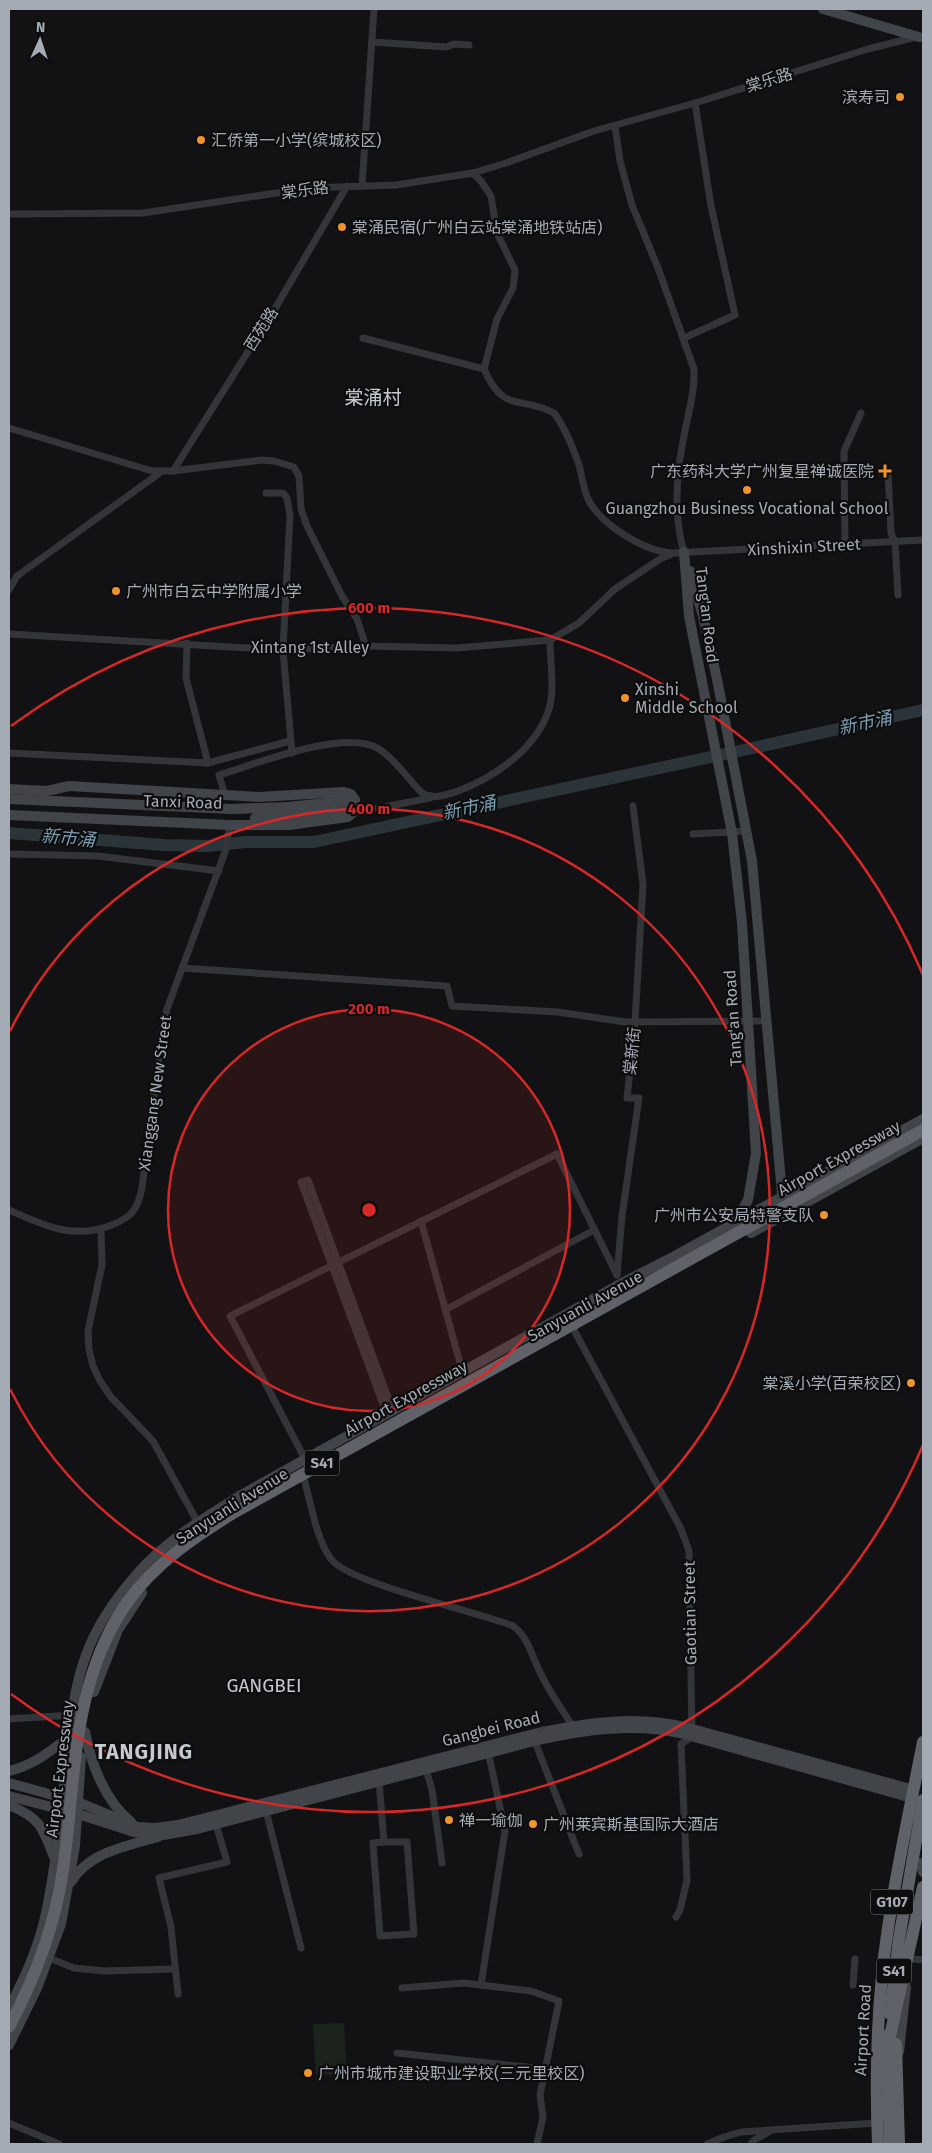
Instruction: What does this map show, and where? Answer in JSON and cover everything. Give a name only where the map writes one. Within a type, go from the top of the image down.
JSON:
[{"type":"highway","name":"Airport Expressway","points":[[9,2027],[38,1966],[55,1909],[65,1857],[79,1729],[88,1683],[100,1651],[113,1625],[126,1604],[153,1572],[194,1538],[235,1512],[923,1130]]},
{"type":"highway","name":"Airport Road","points":[[878,2144],[877,2064],[880,2007],[888,1929],[918,1796],[923,1742]]},
{"type":"highway","name":"S41","points":[[890,2144],[888,2045],[896,1959],[918,1796]]},
{"type":"highway","name":"Airport Road","points":[[899,2144],[896,1998],[907,1959],[917,1866],[923,1847]]},
{"type":"highway","points":[[888,2045],[923,1887]]},
{"type":"main road","points":[[823,9],[921,36]]},
{"type":"main road","name":"Tang'an Road","points":[[684,552],[704,616],[747,831],[756,894],[784,1214]]},
{"type":"main road","name":"Tang'an Road","points":[[684,552],[689,616],[712,741],[732,833],[740,903],[749,1022],[756,1153],[749,1195],[734,1224]]},
{"type":"main road","points":[[9,789],[47,791],[68,786],[259,797],[344,792],[351,794],[355,805],[348,817],[288,825],[230,825],[9,815]]},
{"type":"main road","name":"Tanxi Road","points":[[9,799],[231,809],[355,805]]},
{"type":"main road","name":"Tanxi Road","points":[[9,809],[230,819],[278,818],[333,807]]},
{"type":"main road","name":"Sanyuanli Avenue","points":[[10,2001],[27,1971],[43,1925],[55,1858],[72,1718],[78,1683],[86,1656],[97,1630],[110,1608],[137,1573],[154,1556],[198,1523],[241,1495],[461,1374],[618,1280],[734,1224],[923,1119]]},
{"type":"main road","name":"Sanyuanli Avenue","points":[[9,2045],[34,1994],[61,1924],[78,1814],[85,1728],[94,1689],[110,1647],[128,1613],[146,1588],[169,1565],[206,1538],[304,1479],[923,1138]]},
{"type":"main road","points":[[386,1415],[386,1433]]},
{"type":"main road","points":[[72,1718],[76,1727],[85,1728],[95,1769],[106,1792],[124,1816],[138,1827]]},
{"type":"main road","name":"Gangbei Road","points":[[9,1783],[78,1802],[138,1827],[155,1828],[178,1825],[533,1738],[615,1721],[647,1721],[918,1796]]},
{"type":"main road","points":[[9,1771],[26,1767],[38,1761],[69,1737]]},
{"type":"main road","name":"Gangbei Road","points":[[9,1796],[61,1809],[134,1832],[168,1834],[216,1824],[379,1781],[425,1765]]},
{"type":"main road","points":[[880,2007],[917,1866],[918,1796]]},
{"type":"main road","points":[[9,1804],[30,1815],[39,1823],[55,1858]]},
{"type":"main road","points":[[68,1887],[77,1873],[99,1857],[168,1834]]},
{"type":"main road","points":[[907,1959],[923,1908]]},
{"type":"street","points":[[362,186],[374,9]]},
{"type":"street","name":"棠乐路","points":[[9,214],[143,213],[310,188],[410,183],[473,173],[594,131],[695,103],[868,48],[921,36]]},
{"type":"street","points":[[372,42],[446,47],[454,44],[469,45]]},
{"type":"street","points":[[684,338],[735,315],[711,206],[695,103]]},
{"type":"street","points":[[615,126],[620,161],[632,205],[684,338],[694,369],[694,382],[680,457],[678,507],[680,540],[684,552]]},
{"type":"street","points":[[473,173],[481,181],[490,196],[498,233],[516,270],[513,288],[497,319],[484,369],[494,387],[506,400],[548,410],[557,418],[574,452],[589,501],[601,515],[621,532],[646,547],[665,552],[684,552]]},
{"type":"street","name":"西苑路","points":[[173,471],[272,312],[347,186]]},
{"type":"street","points":[[363,338],[484,369]]},
{"type":"street","points":[[845,545],[844,451],[861,413]]},
{"type":"street","points":[[9,428],[145,470],[173,471],[262,460],[274,461],[294,467],[299,476],[301,509],[306,526],[342,596],[357,618],[366,646]]},
{"type":"street","points":[[9,590],[17,576],[161,472]]},
{"type":"street","points":[[888,474],[891,533],[895,542],[898,596]]},
{"type":"street","points":[[266,493],[282,493],[287,498],[290,515],[283,650],[292,753]]},
{"type":"street","name":"Xinshixin Street","points":[[684,552],[923,540]]},
{"type":"street","points":[[355,805],[379,808],[452,793],[490,776],[510,760],[534,735],[546,715],[550,704],[550,640],[579,623],[606,596],[651,565],[666,556],[684,552]]},
{"type":"street","name":"Xintang 1st Alley","points":[[9,634],[283,650],[366,646],[458,648],[550,640]]},
{"type":"street","points":[[187,644],[186,678],[208,762]]},
{"type":"street","points":[[9,753],[208,762],[290,741]]},
{"type":"street","points":[[225,796],[219,775],[292,753],[340,742],[374,746],[389,757],[422,793],[432,797]]},
{"type":"street","name":"棠新街","points":[[618,1280],[622,1216],[638,1098],[627,1098],[635,1022],[643,884],[633,806]]},
{"type":"street","name":"Xianggang New Street","points":[[9,1210],[44,1225],[63,1230],[87,1232],[101,1229],[126,1218],[139,1202],[164,1024],[182,968],[219,871],[230,825]]},
{"type":"street","points":[[693,834],[747,831]]},
{"type":"street","points":[[9,854],[98,856],[219,871]]},
{"type":"street","points":[[182,968],[447,986],[452,1006],[558,1012],[635,1022],[766,1021]]},
{"type":"street","points":[[306,1460],[230,1316],[557,1154],[618,1280]]},
{"type":"street","points":[[335,1264],[301,1182],[308,1180],[386,1415]]},
{"type":"street","points":[[421,1221],[460,1363],[461,1374]]},
{"type":"street","points":[[101,1229],[102,1265],[88,1331],[93,1366],[111,1397],[153,1442],[198,1523]]},
{"type":"street","points":[[445,1310],[594,1230]]},
{"type":"street","name":"Gaotian Street","points":[[574,1330],[685,1538],[689,1551],[692,1733],[681,1744],[687,1880],[685,1894],[676,1917]]},
{"type":"street","points":[[304,1479],[321,1539],[331,1560],[337,1566],[368,1580],[513,1626],[527,1642],[539,1671],[575,1729]]},
{"type":"street","points":[[9,1719],[72,1718]]},
{"type":"street","points":[[533,1738],[579,1854]]},
{"type":"street","points":[[481,1985],[505,1831],[487,1749]]},
{"type":"street","points":[[425,1765],[432,1790],[442,1863]]},
{"type":"street","points":[[379,1781],[384,1842]]},
{"type":"street","points":[[266,1811],[301,1948]]},
{"type":"street","points":[[178,1994],[171,1927],[159,1878],[227,1862],[216,1824]]},
{"type":"street","points":[[384,1842],[407,1842],[414,1934],[380,1936],[374,1843],[384,1842]]},
{"type":"street","points":[[49,1958],[74,1968],[104,1971],[175,1969]]},
{"type":"street","points":[[853,1986],[855,1959]]},
{"type":"street","points":[[907,1959],[923,1960]]},
{"type":"street","points":[[402,1988],[464,1983],[531,1991],[559,2001],[540,2095],[544,2117],[537,2144]]},
{"type":"street","points":[[397,2053],[545,2069]]},
{"type":"street","points":[[9,2123],[59,2144]]},
{"type":"street","points":[[707,2144],[724,2136],[741,2132],[877,2123]]},
{"type":"street","points":[[751,2144],[754,2140],[771,2130]]},
{"type":"shaded area","points":[[344,2023],[347,2074],[316,2075],[313,2024]]},
{"type":"waterway","name":"新市涌","points":[[9,833],[164,845],[208,846],[245,842],[314,842],[923,710]]},
{"type":"place","name":"滨寿司","points":[[900,97]]},
{"type":"place","name":"汇侨第一小学(缤城校区)","points":[[201,140]]},
{"type":"place","name":"棠涌民宿(广州白云站棠涌地铁站店)","points":[[342,227]]},
{"type":"place","name":"广东药科大学广州复星禅诚医院","points":[[885,471]]},
{"type":"place","name":"Guangzhou Business Vocational School","points":[[747,490]]},
{"type":"place","name":"广州市白云中学附属小学","points":[[116,591]]},
{"type":"place","name":"Xinshi Middle School","points":[[625,698]]},
{"type":"place","name":"广州市公安局特警支队","points":[[824,1215]]},
{"type":"place","name":"棠溪小学(百荣校区)","points":[[911,1383]]},
{"type":"place","name":"禅一瑜伽","points":[[449,1820]]},
{"type":"place","name":"广州莱宾斯基国际大酒店","points":[[533,1824]]},
{"type":"place","name":"广州市城市建设职业学校(三元里校区)","points":[[308,2073]]},
{"type":"district","name":"棠涌村","points":[[373,397]]},
{"type":"district","name":"GANGBEI","points":[[264,1685]]},
{"type":"district","name":"TANGJING","points":[[144,1752]]}]
